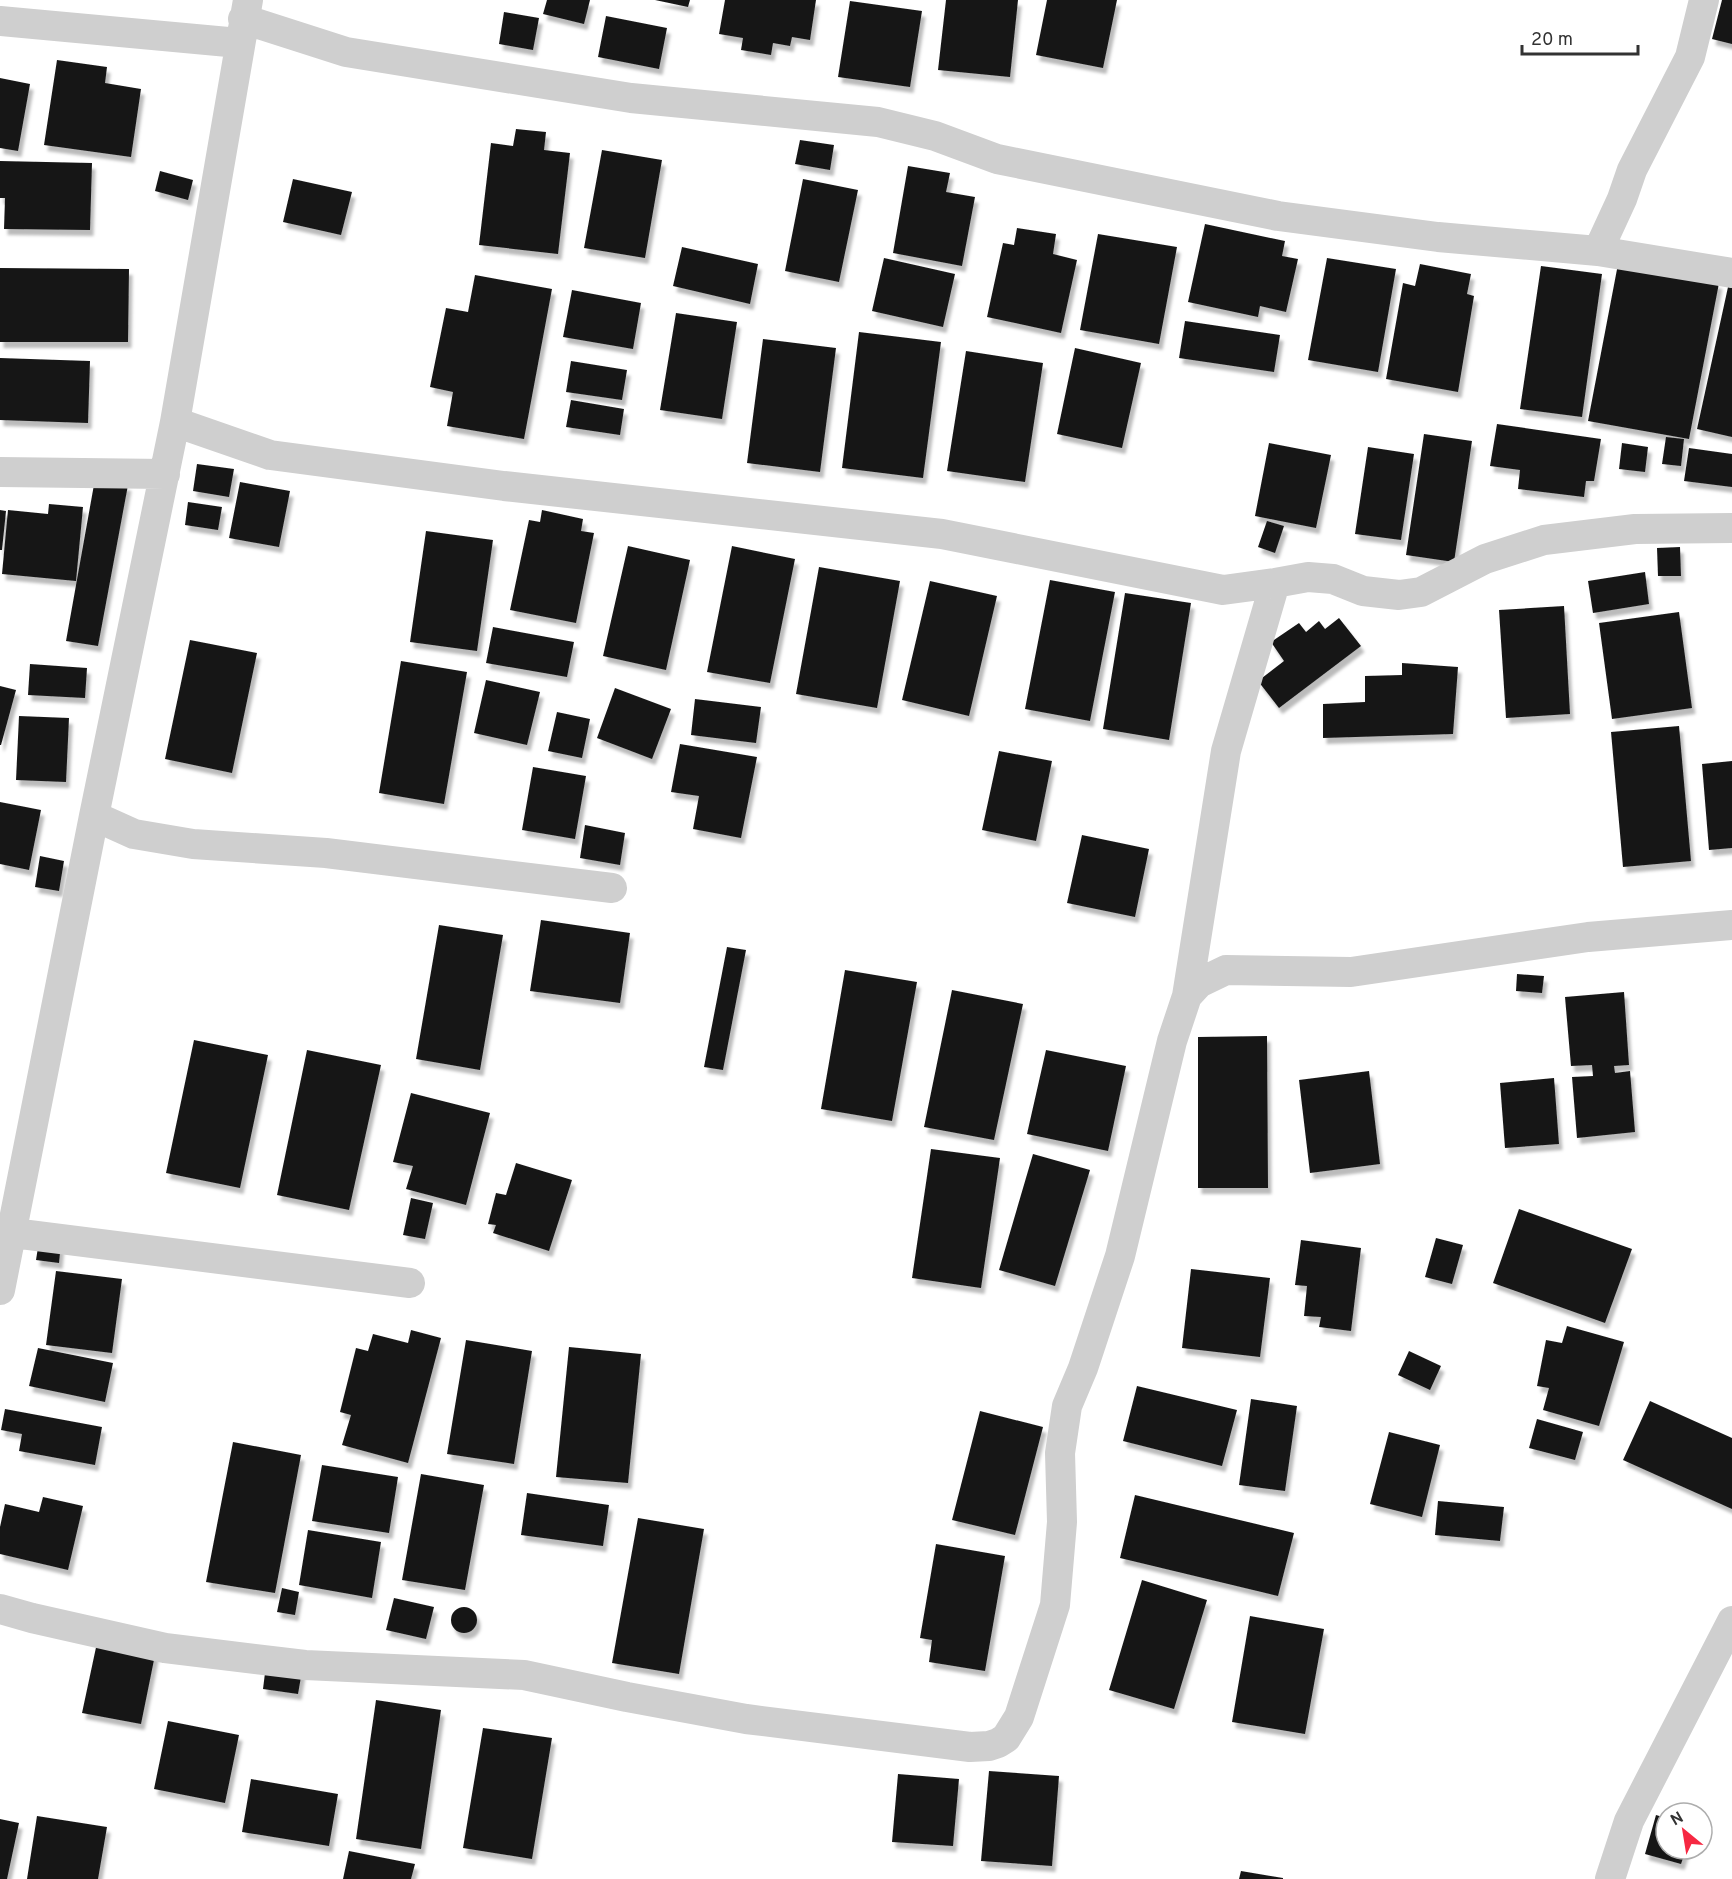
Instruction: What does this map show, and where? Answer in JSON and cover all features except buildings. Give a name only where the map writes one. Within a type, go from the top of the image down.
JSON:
[{"type":"street","points":[[1598,251],[1646,139],[1690,57],[1704,0]]},
{"type":"street","points":[[0,21],[243,21],[346,52],[631,98],[878,122],[935,136],[997,159],[1278,216],[1438,237],[1598,251],[1732,273]]},
{"type":"street","points":[[0,1290],[175,422],[243,21]]},
{"type":"street","points":[[175,422],[270,455],[504,486],[942,534],[1223,590],[1275,584],[1308,577],[1333,579],[1363,591],[1399,596],[1421,592],[1485,559],[1544,540],[1635,529],[1732,528]]},
{"type":"street","points":[[0,472],[165,474]]},
{"type":"street","points":[[0,1608],[32,1618],[165,1648],[305,1665],[524,1674],[627,1697],[746,1719],[970,1747],[989,1746],[1006,1738],[1019,1717],[1055,1605],[1062,1522],[1060,1453],[1067,1406],[1083,1368],[1120,1256],[1172,1041],[1186,996],[1226,751],[1275,584]]},
{"type":"street","points":[[94,816],[134,834],[193,844],[326,853],[612,888]]},
{"type":"street","points":[[1186,996],[1199,982],[1226,970],[1351,972],[1588,937],[1732,925]]},
{"type":"street","points":[[13,1233],[410,1283]]},
{"type":"street","points":[[1610,1879],[1629,1821],[1732,1621]]}]
